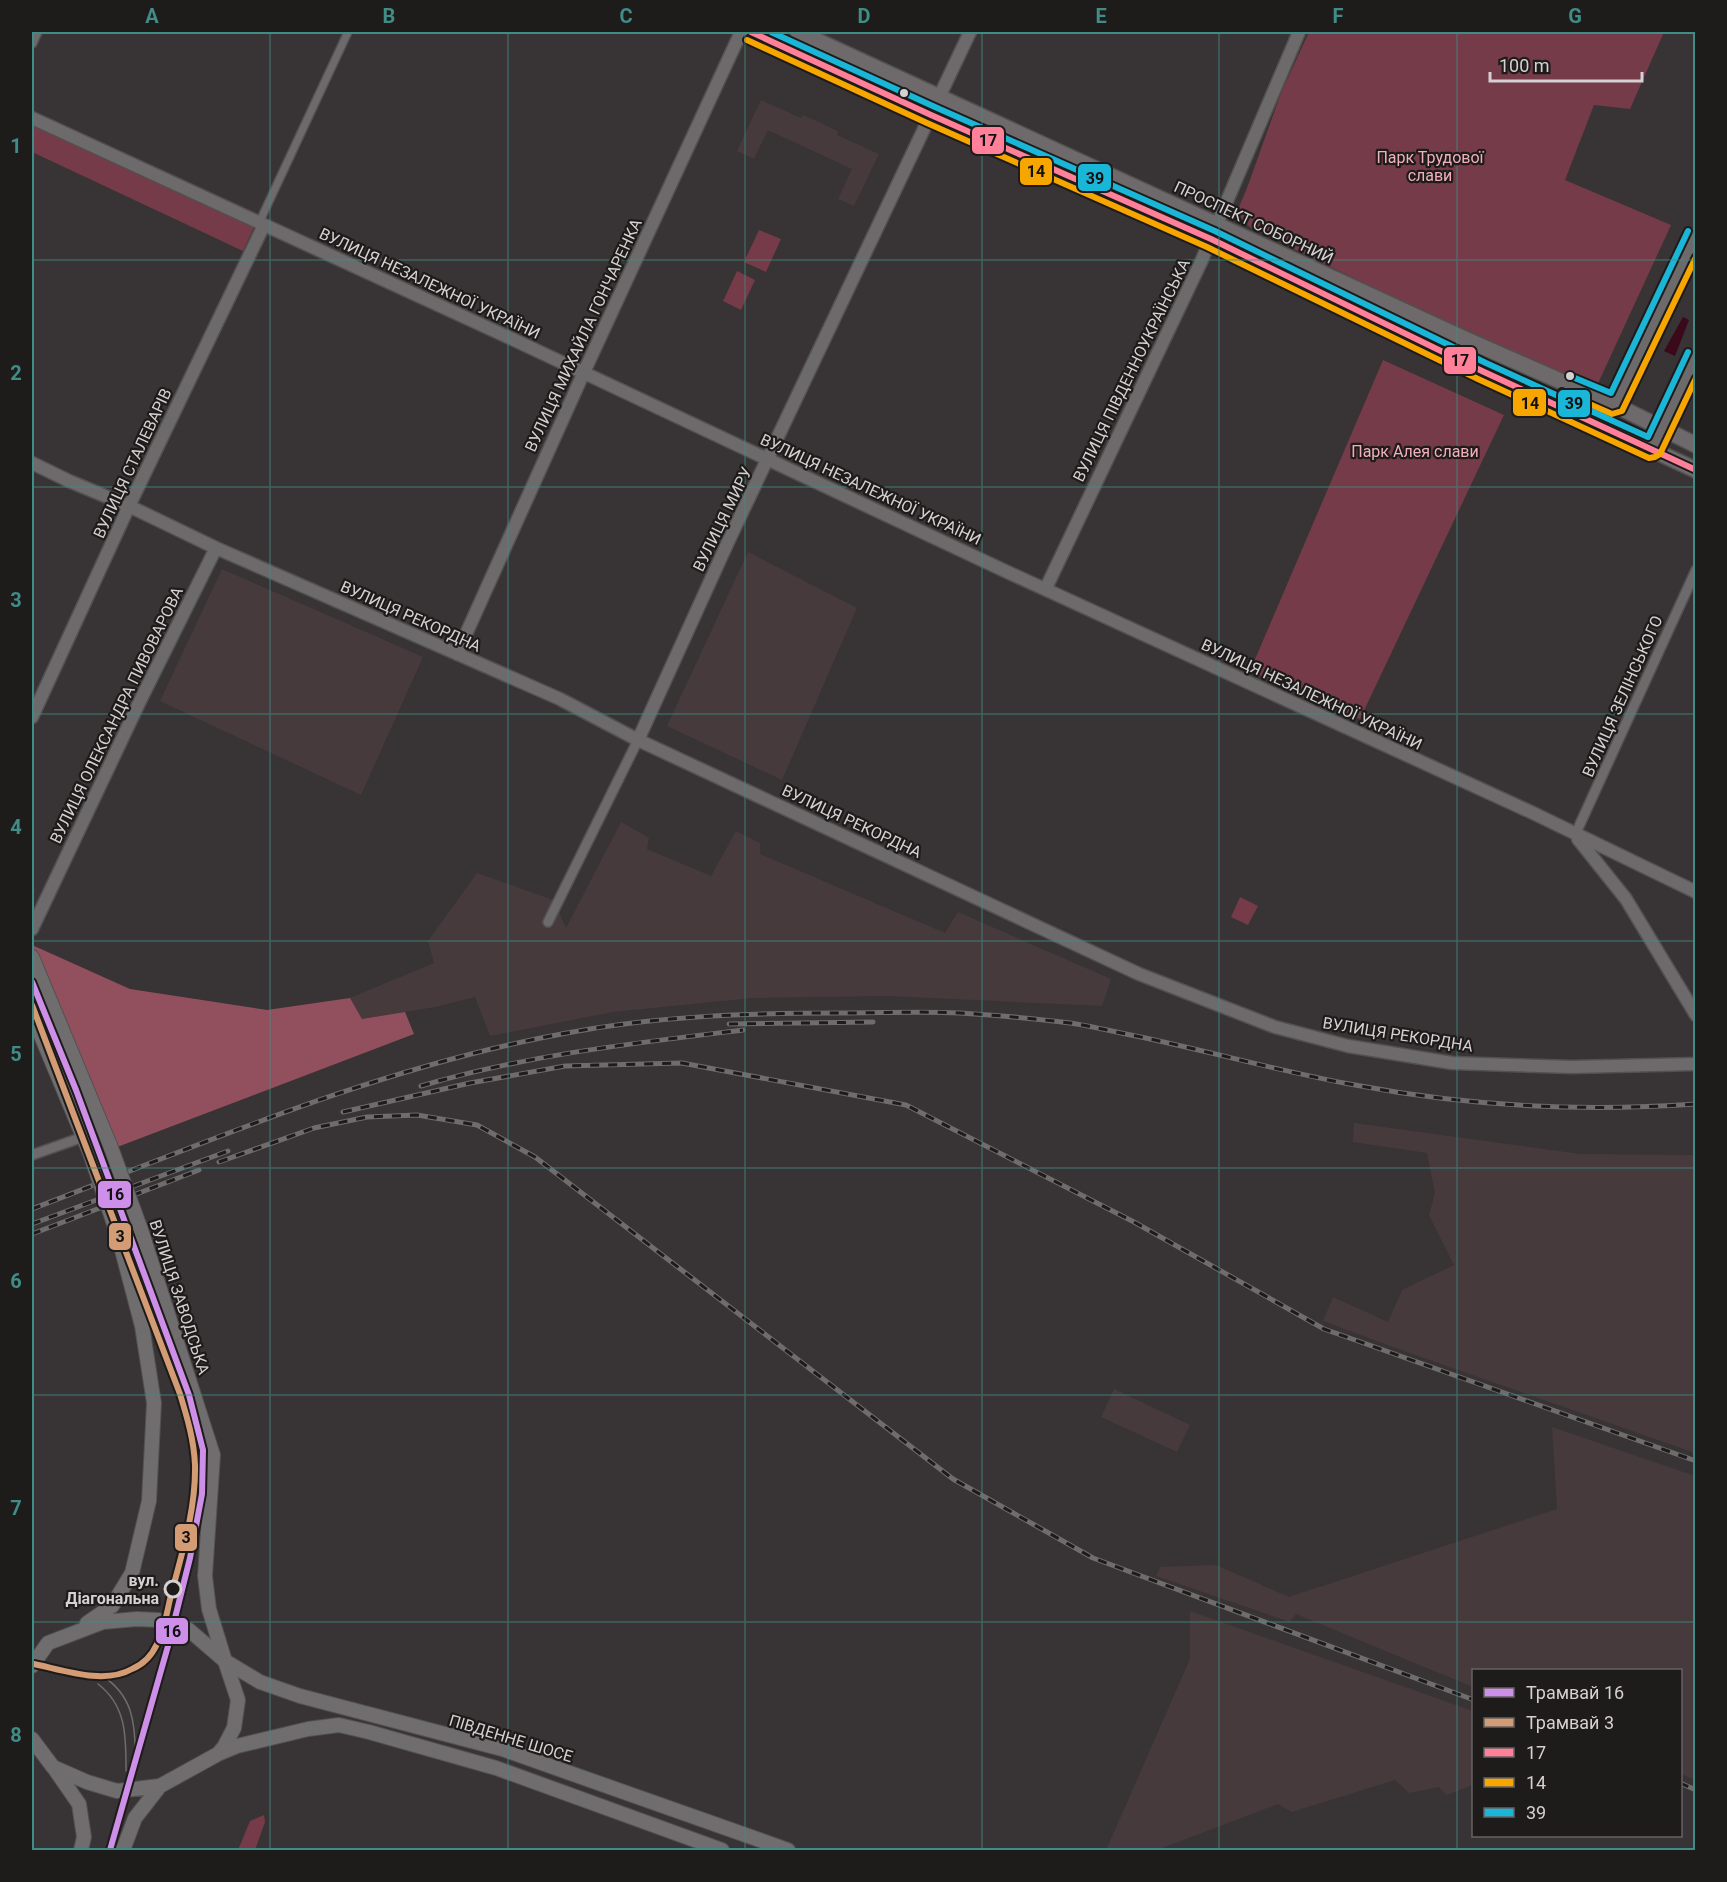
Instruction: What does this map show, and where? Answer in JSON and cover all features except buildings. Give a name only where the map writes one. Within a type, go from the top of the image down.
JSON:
[{"type":"main road","name":"ПРОСПЕКТ СОБОРНИЙ","points":[[751,32],[931,115],[1211,239],[1482,371],[1695,470]]},
{"type":"main road","name":"ПРОСПЕКТ СОБОРНИЙ","points":[[798,32],[1465,339],[1615,405],[1695,445]]},
{"type":"main road","name":"ВУЛИЦЯ ЗАВОДСЬКА","points":[[32,957],[110,1145],[141,1230],[213,1455],[205,1576],[209,1609],[238,1700],[234,1728],[218,1754]]},
{"type":"main road","points":[[32,1014],[90,1153],[119,1239],[142,1326],[154,1403],[149,1501],[132,1574],[112,1606],[79,1630],[48,1643],[32,1644]]},
{"type":"main road","name":"ПІВДЕННЕ ШОСЕ","points":[[79,1630],[103,1622],[158,1620],[189,1630],[225,1661],[260,1682],[300,1696],[502,1749],[784,1850]]},
{"type":"main road","points":[[32,1666],[48,1643]]},
{"type":"main road","name":"ПІВДЕННЕ ШОСЕ","points":[[160,1786],[237,1746],[308,1729],[339,1725],[496,1768],[722,1851]]},
{"type":"main road","points":[[32,1739],[79,1804],[84,1837],[81,1851]]},
{"type":"main road","points":[[53,1767],[87,1782],[117,1791],[160,1786]]},
{"type":"main road","points":[[123,1851],[135,1818],[160,1786]]},
{"type":"street","points":[[32,43],[37,32]]},
{"type":"street","name":"ВУЛИЦЯ СТАЛЕВАРІВ","points":[[32,717],[262,224],[348,32]]},
{"type":"street","name":"ВУЛИЦЯ МИХАЙЛА ГОНЧАРЕНКА","points":[[457,654],[741,32]]},
{"type":"street","name":"ВУЛИЦЯ МИРУ","points":[[548,922],[638,740],[728,542],[769,460],[970,32]]},
{"type":"street","name":"ВУЛИЦЯ ПІВДЕННОУКРАЇНСЬКА","points":[[1046,588],[1218,224],[1299,32]]},
{"type":"street","name":"ВУЛИЦЯ НЕЗАЛЕЖНОЇ УКРАЇНИ","points":[[32,118],[1533,813],[1695,892]]},
{"type":"street","points":[[1605,428],[1695,235]]},
{"type":"street","points":[[1652,449],[1695,356]]},
{"type":"street","name":"ВУЛИЦЯ РЕКОРДНА","points":[[32,463],[216,548],[560,699],[638,740],[1139,974],[1275,1027],[1348,1046],[1452,1062],[1572,1067],[1695,1064]]},
{"type":"street","name":"ВУЛИЦЯ ОЛЕКСАНДРА ПИВОВАРОВА","points":[[32,929],[140,700],[216,548]]},
{"type":"street","name":"ВУЛИЦЯ ЗЕЛІНСЬКОГО","points":[[1575,835],[1695,570]]},
{"type":"street","points":[[1575,835],[1626,899],[1695,1015]]},
{"type":"street","points":[[32,1155],[83,1137]]},
{"type":"shaded area","points":[[761,100],[838,131],[837,135],[879,154],[854,206],[838,199],[852,169],[768,130],[754,159],[737,151]]},
{"type":"shaded area","points":[[1683,317],[1689,320],[1675,356],[1664,351]]},
{"type":"shaded area","points":[[748,552],[857,608],[782,780],[667,726]]},
{"type":"shaded area","points":[[222,569],[423,657],[361,795],[160,701]]},
{"type":"shaded area","points":[[621,822],[649,838],[647,849],[711,876],[736,831],[760,843],[760,854],[945,933],[958,912],[1111,979],[1102,1006],[889,996],[751,998],[613,1012],[490,1036],[475,997],[435,1007],[362,1019],[350,998],[434,963],[428,941],[477,873],[553,900],[566,928]]},
{"type":"shaded area","points":[[32,945],[130,989],[267,1010],[350,998],[362,1019],[405,1012],[414,1034],[112,1149],[32,957]]},
{"type":"shaded area","points":[[1354,1123],[1580,1154],[1695,1155],[1695,1453],[1323,1321],[1333,1297],[1388,1322],[1402,1290],[1454,1265],[1429,1215],[1435,1193],[1427,1153],[1353,1142]]},
{"type":"shaded area","points":[[1114,1389],[1190,1425],[1177,1452],[1101,1417]]},
{"type":"shaded area","points":[[1552,1427],[1695,1476],[1695,1780],[1682,1774],[1682,1669],[1472,1669],[1472,1687],[1296,1614],[1290,1622],[1156,1576],[1160,1567],[1216,1565],[1289,1597],[1557,1509]]},
{"type":"shaded area","points":[[1190,1611],[1472,1711],[1472,1785],[1446,1795],[1439,1787],[1409,1793],[1395,1780],[1292,1812],[1278,1804],[1157,1850],[1106,1850],[1190,1659]]},
{"type":"green space","name":"Парк Трудової слави","points":[[1309,32],[1664,32],[1630,109],[1594,105],[1565,180],[1671,225],[1595,390],[1468,334],[1251,228],[1236,214],[1281,93]]},
{"type":"green space","points":[[32,123],[254,227],[243,251],[32,152]]},
{"type":"green space","points":[[759,230],[781,239],[766,272],[744,262]]},
{"type":"green space","points":[[737,271],[755,280],[741,310],[723,301]]},
{"type":"green space","name":"Парк Алея слави","points":[[1383,360],[1504,415],[1360,719],[1250,671]]},
{"type":"green space","points":[[1240,897],[1258,906],[1248,925],[1231,917]]},
{"type":"green space","points":[[264,1815],[265,1822],[255,1850],[238,1850],[250,1821]]},
{"type":"tram line","name":"16","points":[[32,982],[76,1090],[189,1395],[203,1450],[202,1494],[190,1558],[168,1646],[110,1850]]},
{"type":"tram line","name":"3","points":[[32,1005],[180,1394],[192,1438],[195,1465],[191,1514],[184,1547],[162,1632],[150,1655],[136,1667],[121,1674],[109,1676],[83,1675],[34,1664]]},
{"type":"tram line","points":[[101,1675],[121,1693],[131,1713],[136,1763]]},
{"type":"tram line","points":[[98,1684],[108,1693],[120,1712],[125,1735],[126,1771]]},
{"type":"railway","points":[[32,1209],[296,1108],[430,1065],[498,1047],[567,1033],[669,1019],[772,1014],[915,1012],[1011,1017],[1084,1025],[1325,1079],[1440,1098],[1568,1107],[1696,1104]]},
{"type":"railway","points":[[729,1024],[873,1022]]},
{"type":"railway","points":[[421,1086],[541,1058],[621,1045],[743,1030]]},
{"type":"railway","points":[[343,1112],[470,1083],[565,1066],[682,1063],[906,1105],[1134,1222],[1324,1329],[1696,1461]]},
{"type":"railway","points":[[219,1162],[314,1128],[367,1117],[417,1115],[477,1125],[535,1157],[953,1479],[1093,1558],[1472,1699]]},
{"type":"railway","points":[[32,1224],[228,1151]]},
{"type":"railway","points":[[32,1234],[199,1170]]},
{"type":"railway","points":[[1682,1784],[1696,1790]]},
{"type":"transit line","name":"17","points":[[751,32],[931,115],[1211,239],[1482,371],[1696,470]]},
{"type":"transit line","name":"39","points":[[771,32],[1215,231],[1486,363],[1648,437],[1688,352]]},
{"type":"transit line","name":"14","points":[[747,40],[927,123],[1207,247],[1478,379],[1649,458],[1660,454],[1696,378]]},
{"type":"transit line","name":"39","points":[[1570,376],[1611,393],[1688,231]]},
{"type":"transit line","name":"14","points":[[1562,392],[1612,414],[1622,411],[1696,257]]},
{"type":"place","name":"вул. Діагональна","points":[[173,1589]]}]
